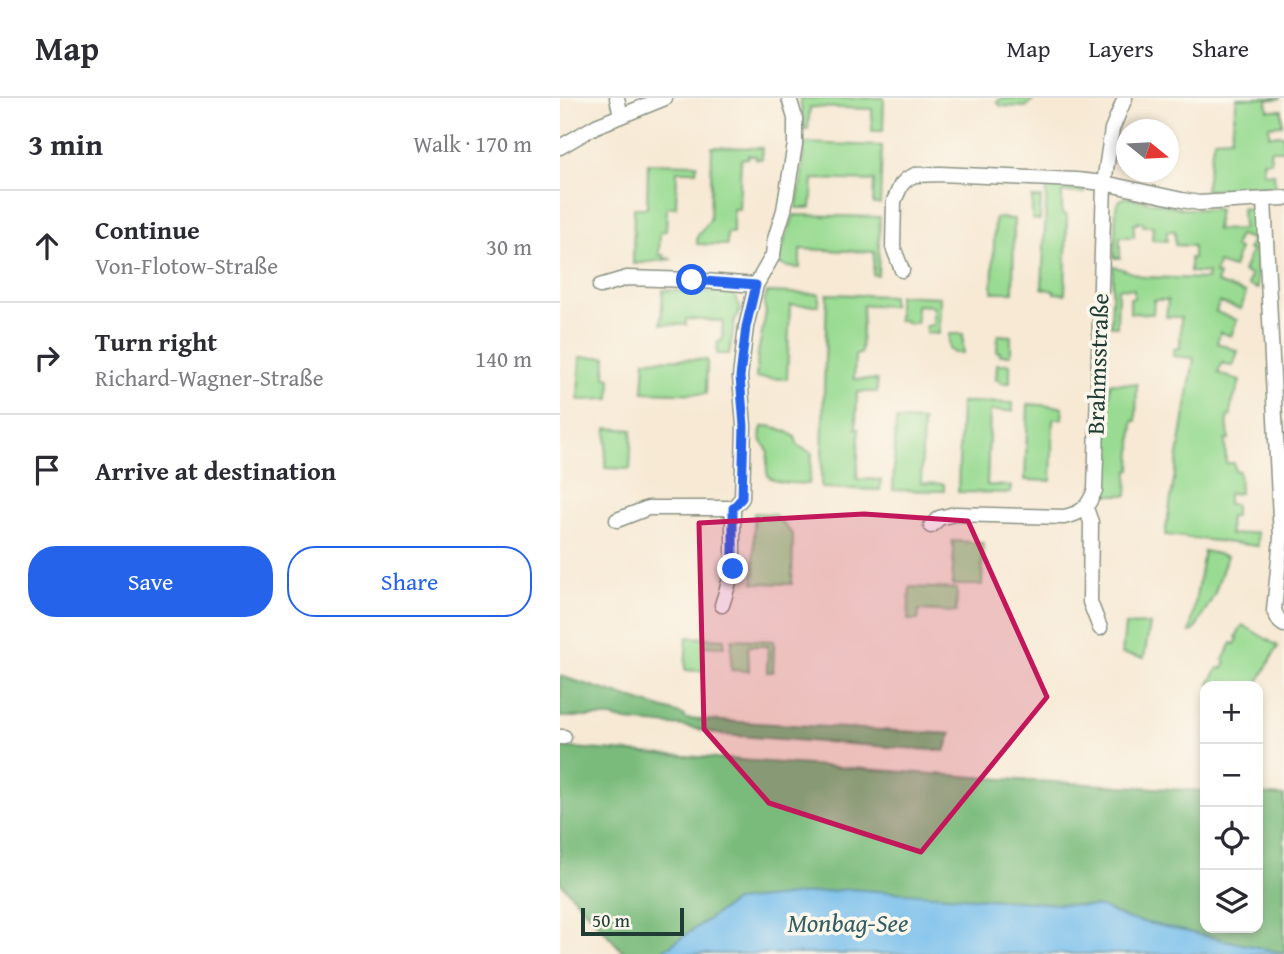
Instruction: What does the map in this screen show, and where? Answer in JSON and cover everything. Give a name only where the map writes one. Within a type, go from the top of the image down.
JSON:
[{"type":"street","points":[[617,98],[621,116]]},
{"type":"street","points":[[560,147],[596,126],[665,98]]},
{"type":"street","points":[[722,605],[733,569],[733,508],[742,498],[744,426],[740,377],[746,327],[756,285],[773,255],[784,209],[795,137],[795,118],[789,98]]},
{"type":"street","name":"Brahmsstraße","points":[[1100,628],[1090,603],[1091,523],[1086,508],[1095,490],[1104,183],[1112,129],[1125,98]]},
{"type":"street","points":[[902,270],[892,247],[894,201],[898,190],[911,176],[940,174],[1076,180],[1104,183],[1182,201],[1284,198]]},
{"type":"street","points":[[1264,199],[1282,494],[1282,538],[1274,611],[1284,625]]},
{"type":"street","points":[[600,286],[627,278],[756,285]]},
{"type":"street","points":[[617,520],[648,508],[733,508]]},
{"type":"street","points":[[931,526],[939,518],[955,514],[1064,517],[1086,508]]},
{"type":"highlighted area","points":[[864,514],[968,521],[1047,697],[921,852],[769,803],[704,729],[699,523]]},
{"type":"green space","points":[[800,98],[884,98],[883,131],[872,131],[872,109],[810,107],[808,129],[804,129]]},
{"type":"green space","points":[[1002,98],[1035,98],[1026,107],[1001,106],[997,102]]},
{"type":"green space","points":[[1237,98],[1281,98],[1267,100],[1268,110],[1282,110],[1282,125],[1269,126],[1269,135],[1283,135],[1284,150],[1270,150],[1271,161],[1263,161],[1264,174],[1274,173],[1275,187],[1205,190],[1214,139],[1231,138]]},
{"type":"green space","points":[[804,143],[882,146],[880,204],[873,204],[874,181],[813,179],[811,208],[796,208]]},
{"type":"green space","points":[[712,147],[762,148],[762,159],[748,155],[748,158],[741,159],[739,209],[733,209],[733,233],[727,233],[727,245],[697,244],[697,237],[710,220]]},
{"type":"green space","points":[[648,163],[697,164],[696,171],[677,171],[676,207],[667,207],[666,231],[660,232],[659,255],[672,259],[633,264],[634,208],[647,208]]},
{"type":"green space","points":[[1047,185],[1084,188],[1084,193],[1062,192],[1062,214],[1067,215],[1065,294],[1042,288]]},
{"type":"green space","points":[[1126,197],[1185,209],[1219,209],[1216,230],[1243,229],[1242,208],[1253,213],[1258,289],[1248,285],[1251,275],[1243,272],[1251,251],[1248,249],[1252,239],[1239,235],[1234,247],[1239,249],[1233,268],[1218,263],[1215,274],[1219,275],[1217,283],[1246,293],[1241,309],[1219,302],[1216,312],[1237,320],[1231,336],[1220,332],[1217,343],[1238,351],[1233,366],[1222,363],[1218,373],[1240,381],[1231,407],[1231,416],[1227,417],[1229,440],[1225,440],[1226,463],[1234,463],[1235,471],[1239,471],[1240,493],[1228,494],[1228,504],[1235,504],[1235,517],[1229,517],[1230,535],[1257,532],[1258,546],[1165,535],[1194,358],[1173,356],[1174,349],[1180,348],[1181,317],[1166,317],[1168,300],[1154,300],[1153,314],[1130,313],[1130,298],[1134,298],[1134,289],[1118,288],[1117,326],[1111,326],[1113,266],[1144,277],[1207,279],[1208,273],[1190,272],[1193,246],[1175,245],[1175,231],[1167,231],[1167,241],[1152,240],[1153,226],[1143,226],[1143,222],[1138,221],[1138,224],[1134,224],[1134,237],[1120,237],[1120,258],[1114,258],[1116,207],[1120,200]]},
{"type":"green space","points":[[1032,198],[1041,198],[1040,220],[1032,219]]},
{"type":"green space","points":[[794,215],[880,217],[878,275],[873,275],[874,252],[800,249],[800,268],[777,263]]},
{"type":"green space","points":[[995,218],[1014,219],[1013,292],[992,292]]},
{"type":"green space","points":[[663,290],[729,292],[738,301],[740,308],[735,319],[729,354],[717,354],[718,341],[722,341],[723,321],[686,319],[686,325],[661,324]]},
{"type":"green space","points":[[767,292],[819,294],[819,305],[790,305],[787,379],[756,378]]},
{"type":"green space","points":[[827,294],[892,296],[892,306],[863,305],[861,354],[855,355],[854,379],[877,380],[877,392],[857,392],[857,479],[881,480],[880,490],[821,488]]},
{"type":"green space","points":[[898,295],[940,297],[939,334],[926,333],[926,326],[933,325],[933,306],[916,305],[917,323],[898,321]]},
{"type":"green space","points":[[949,334],[963,334],[963,353],[949,350]]},
{"type":"green space","points":[[998,335],[1011,336],[1011,355],[1000,355],[1000,352],[997,352]]},
{"type":"green space","points":[[580,357],[606,357],[605,377],[611,378],[610,399],[578,400]]},
{"type":"green space","points":[[645,360],[707,360],[706,394],[643,392]]},
{"type":"green space","points":[[997,364],[1010,364],[1010,383],[996,380]]},
{"type":"green space","points":[[1110,383],[1137,384],[1136,421],[1133,421],[1127,495],[1106,495]]},
{"type":"green space","points":[[961,402],[1013,403],[1013,411],[990,411],[987,485],[1011,486],[1010,493],[958,492]]},
{"type":"green space","points":[[1028,404],[1063,407],[1062,419],[1053,419],[1051,481],[1025,480]]},
{"type":"green space","points":[[896,420],[923,421],[921,483],[944,484],[944,491],[893,490]]},
{"type":"green space","points":[[769,426],[786,431],[795,437],[798,446],[812,453],[809,484],[781,482],[768,475],[768,451],[760,435],[762,427]]},
{"type":"green space","points":[[607,428],[632,430],[630,469],[605,468]]},
{"type":"green space","points":[[754,513],[774,514],[793,535],[792,584],[754,583]]},
{"type":"green space","points":[[952,541],[983,543],[982,585],[952,585]]},
{"type":"green space","points":[[1204,551],[1227,556],[1214,595],[1194,631],[1190,632]]},
{"type":"green space","points":[[910,587],[957,589],[956,612],[919,610],[918,620],[908,620]]},
{"type":"green space","points":[[1150,624],[1144,658],[1122,654],[1125,625]]},
{"type":"green space","points":[[1243,625],[1278,646],[1259,681],[1211,681],[1218,668],[1222,669],[1226,662],[1223,660],[1232,643],[1235,644],[1238,639],[1236,637]]},
{"type":"green space","points":[[687,637],[724,639],[724,647],[703,646],[702,671],[685,670]]},
{"type":"green space","points":[[732,639],[774,641],[773,672],[767,672],[768,646],[748,646],[749,671],[731,670]]},
{"type":"green space","points":[[560,676],[684,715],[686,719],[951,734],[945,751],[725,735],[683,726],[626,721],[611,717],[560,717]]},
{"type":"green space","points":[[560,747],[1200,791],[1200,933],[1263,933],[1263,794],[1284,796],[1284,953],[1129,919],[1101,907],[735,901],[658,954],[625,954],[560,882]]},
{"type":"water","name":"Monbag-See","points":[[850,889],[1101,907],[1129,919],[1284,954],[658,954],[735,901]]},
{"type":"route","points":[[692,280],[756,285],[746,327],[740,377],[744,426],[742,498],[733,508],[733,569]]}]
